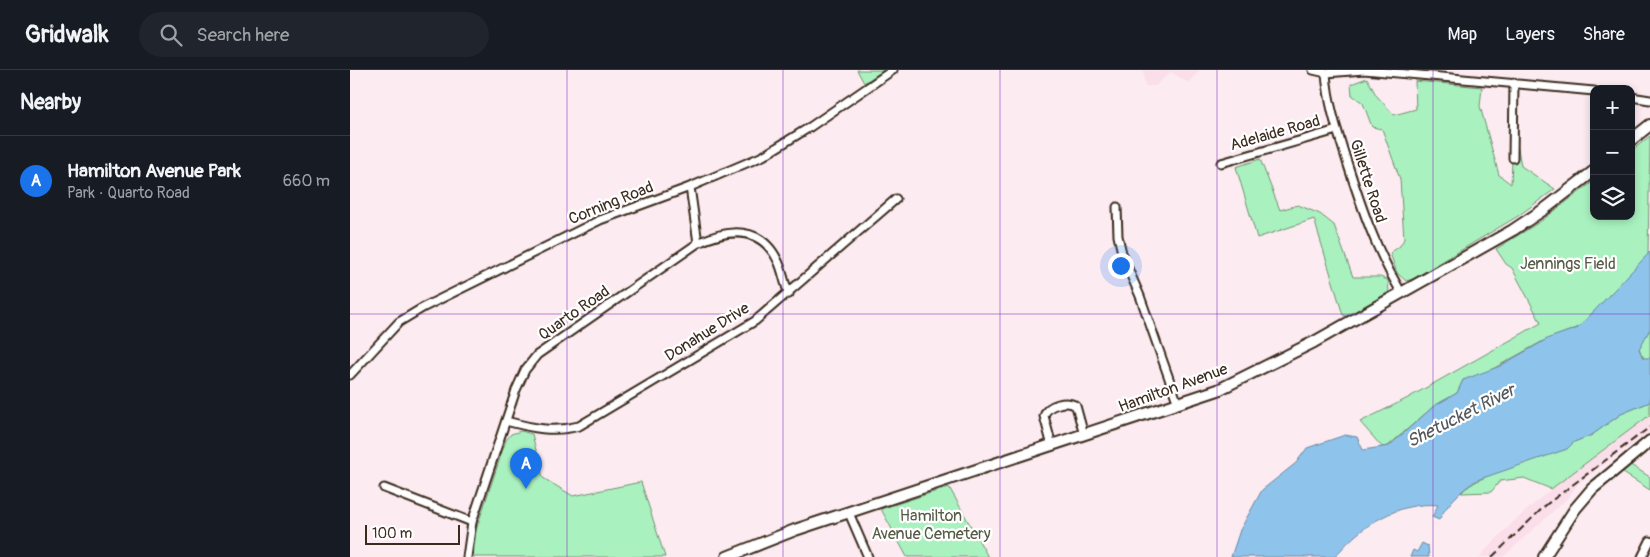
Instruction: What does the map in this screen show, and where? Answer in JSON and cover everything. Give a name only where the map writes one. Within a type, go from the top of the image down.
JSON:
[{"type":"main road","points":[[1635,137],[1650,125]]},
{"type":"main road","name":"Hamilton Avenue","points":[[727,557],[849,513],[1218,390],[1265,368],[1513,230],[1546,208],[1590,174]]},
{"type":"main road","points":[[1544,557],[1575,509],[1592,489],[1650,442]]},
{"type":"street","name":"Corning Road","points":[[350,375],[400,322],[424,307],[600,220],[690,187],[763,156],[810,127],[893,70]]},
{"type":"street","points":[[1313,70],[1326,73],[1364,70],[1590,91]]},
{"type":"street","name":"Gillette Road","points":[[1326,73],[1328,98],[1374,244],[1401,292]]},
{"type":"street","points":[[1513,158],[1514,83]]},
{"type":"street","points":[[1635,98],[1650,100]]},
{"type":"street","name":"Adelaide Road","points":[[1221,163],[1337,130]]},
{"type":"street","points":[[690,187],[698,243]]},
{"type":"street","name":"Donahue Drive","points":[[506,421],[542,430],[562,430],[579,426],[755,321],[789,294],[896,199]]},
{"type":"street","points":[[1118,207],[1118,236],[1123,257],[1140,296],[1178,404]]},
{"type":"street","name":"Quarto Road","points":[[467,557],[472,522],[506,421],[525,370],[537,355],[698,243],[718,234],[733,231],[753,236],[769,249],[778,261],[782,280],[789,294]]},
{"type":"street","points":[[1052,446],[1044,416],[1045,412],[1056,405],[1068,403],[1076,406],[1084,435]]},
{"type":"street","points":[[384,488],[472,522]]},
{"type":"street","points":[[849,513],[868,557]]},
{"type":"street","points":[[1642,557],[1650,541]]},
{"type":"shaded area","points":[[1143,70],[1200,70],[1188,83],[1171,72],[1155,86],[1145,86]]},
{"type":"shaded area","points":[[1650,415],[1650,431],[1578,483],[1569,497],[1503,557],[1479,557],[1511,524],[1551,489]]},
{"type":"green space","points":[[857,70],[884,70],[864,83]]},
{"type":"green space","points":[[1367,78],[1376,95],[1394,115],[1416,109],[1415,81],[1482,87],[1480,106],[1499,175],[1511,184],[1513,136],[1516,137],[1521,166],[1555,189],[1518,216],[1413,279],[1406,281],[1397,273],[1390,253],[1400,246],[1404,239],[1400,179],[1382,129],[1372,127],[1363,103],[1352,95],[1351,84]]},
{"type":"green space","name":"Jennings Field","points":[[1650,136],[1648,255],[1579,327],[1543,341],[1480,376],[1463,380],[1457,393],[1434,406],[1388,446],[1382,447],[1360,422],[1406,399],[1541,323],[1512,268],[1506,264],[1496,249],[1541,221],[1590,184],[1590,220],[1635,220],[1635,148]]},
{"type":"green space","points":[[1260,159],[1280,210],[1298,205],[1320,214],[1334,225],[1353,277],[1380,277],[1388,280],[1389,292],[1347,316],[1343,315],[1314,219],[1257,238],[1236,167]]},
{"type":"green space","points":[[1650,329],[1650,358],[1645,359],[1639,347]]},
{"type":"green space","points":[[1650,402],[1650,415],[1551,489],[1524,478],[1500,481],[1491,492],[1461,493],[1469,486],[1495,473],[1526,461],[1567,449],[1574,442],[1592,435],[1621,414]]},
{"type":"green space","points":[[521,431],[532,434],[543,478],[573,496],[641,482],[665,557],[473,557],[476,530],[506,440],[511,434]]},
{"type":"green space","points":[[1629,464],[1650,477],[1650,490],[1620,471]]},
{"type":"green space","name":"Hamilton Avenue Cemetery","points":[[949,487],[988,557],[907,557],[881,509]]},
{"type":"water","name":"Shetucket River","points":[[1650,252],[1650,329],[1639,349],[1643,358],[1650,358],[1650,402],[1621,414],[1592,435],[1574,442],[1567,449],[1477,480],[1455,498],[1439,520],[1432,517],[1438,505],[1409,507],[1395,511],[1369,525],[1345,545],[1335,557],[1231,557],[1240,530],[1262,490],[1296,463],[1307,448],[1345,435],[1357,437],[1363,450],[1389,446],[1434,406],[1457,393],[1463,380],[1500,366],[1549,338],[1578,328]]},
{"type":"water","points":[[1422,543],[1428,546],[1429,557],[1410,557],[1413,550],[1417,552]]},
{"type":"railway","points":[[1492,557],[1547,504],[1650,427]]},
{"type":"place","name":"Hamilton Avenue Park","points":[[526,489]]}]
